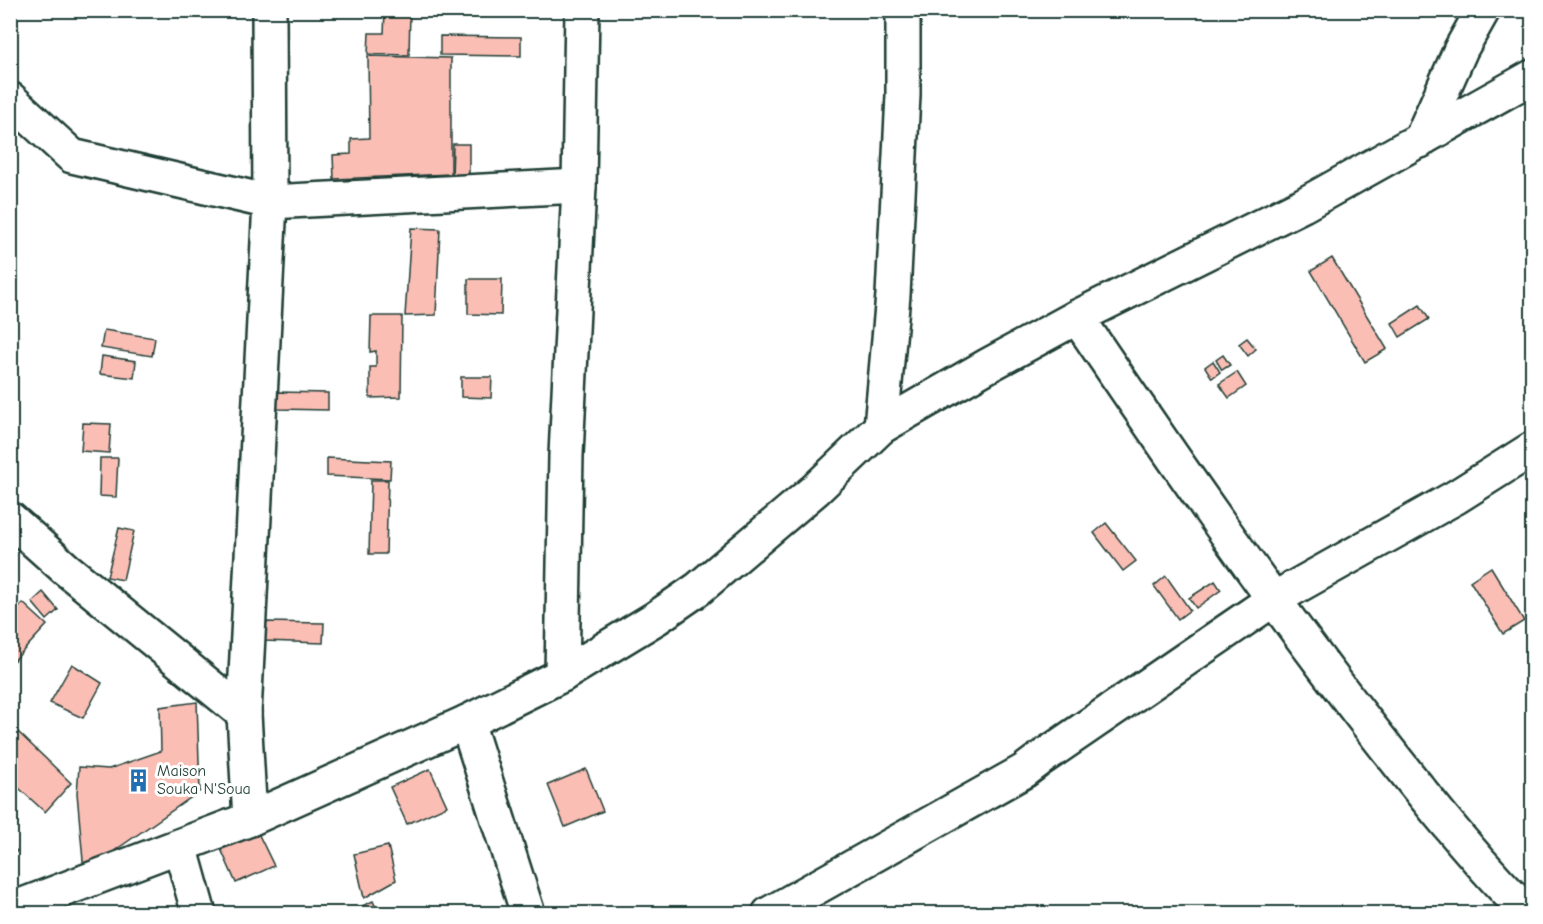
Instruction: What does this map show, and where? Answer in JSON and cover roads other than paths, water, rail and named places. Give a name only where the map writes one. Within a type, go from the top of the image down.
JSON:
[{"type":"street","points":[[250,819],[244,714],[270,202],[269,10]]},
{"type":"street","points":[[562,675],[566,454],[579,186],[582,10]]},
{"type":"street","points":[[881,428],[893,295],[903,95],[903,10]]},
{"type":"street","points":[[1420,141],[1461,49],[1483,10]]},
{"type":"street","points":[[10,910],[250,819],[467,722],[562,675],[656,618],[698,589],[815,490],[881,428],[1077,317],[1303,205],[1533,76]]},
{"type":"street","points":[[10,99],[72,156],[270,202],[579,186]]},
{"type":"street","points":[[1077,317],[1177,465],[1323,667],[1482,866],[1518,899]]},
{"type":"street","points":[[770,914],[808,905],[1024,771],[1274,599],[1456,497],[1533,449]]},
{"type":"street","points":[[10,519],[66,569],[244,714]]},
{"type":"street","points":[[467,722],[528,914]]},
{"type":"street","points":[[180,846],[200,914]]},
{"type":"place","name":"Maison Souka N'Soua","points":[[139,780]]}]
